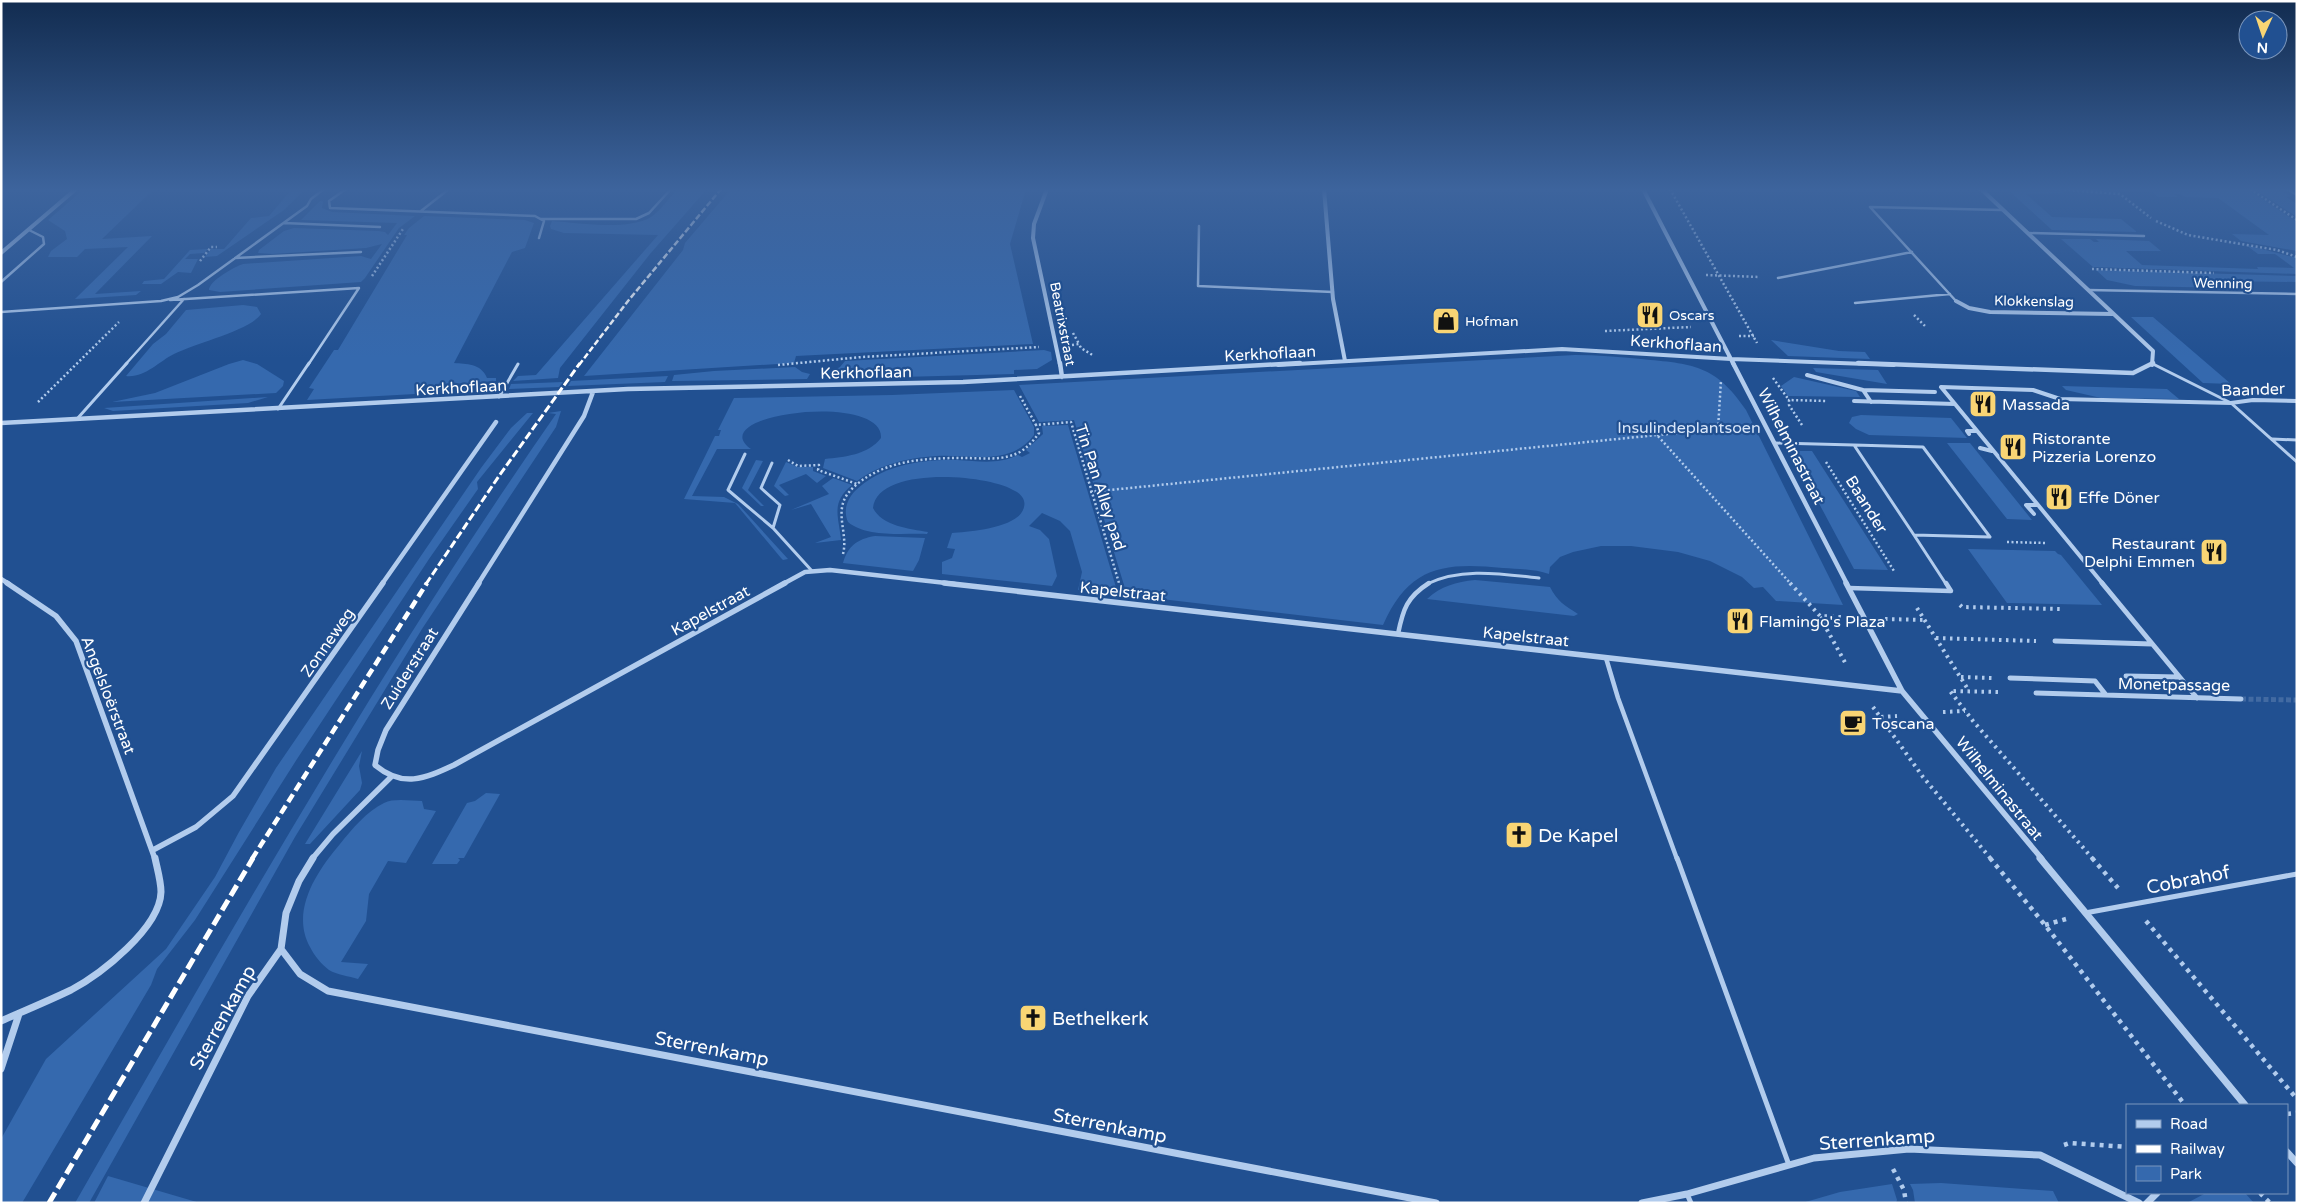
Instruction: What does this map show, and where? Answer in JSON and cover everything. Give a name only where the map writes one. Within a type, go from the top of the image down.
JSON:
[{"type":"street","name":"Beatrixstraat","points":[[1035,245],[1062,377]]},
{"type":"street","points":[[1329,245],[1340,346],[1346,361]]},
{"type":"street","name":"Wilhelminastraat","points":[[1673,245],[1902,690],[2244,1104]]},
{"type":"street","name":"Klokkenslag","points":[[2040,245],[2152,351],[2153,364]]},
{"type":"street","name":"Klokkenslag","points":[[1956,301],[1969,308],[1990,312],[2113,314]]},
{"type":"street","name":"Kerkhoflaan","points":[[1,423],[628,389],[963,382],[1562,349],[1732,359]]},
{"type":"street","points":[[1732,359],[2133,373],[2153,364]]},
{"type":"street","points":[[1808,375],[1863,390],[1935,392]]},
{"type":"street","name":"Baander","points":[[1946,393],[1941,387],[2033,390],[2060,399],[2231,403],[2253,400],[2297,401]]},
{"type":"street","points":[[1863,390],[1872,402]]},
{"type":"street","name":"Zuiderstraat","points":[[391,777],[375,765],[378,750],[386,730],[584,416],[593,392]]},
{"type":"street","points":[[1941,393],[1946,393],[2197,698]]},
{"type":"street","points":[[1854,401],[1955,404]]},
{"type":"street","name":"Zonneweg","points":[[153,850],[190,832],[214,816],[233,796],[496,422]]},
{"type":"street","points":[[1969,434],[1967,431],[1977,432]]},
{"type":"street","points":[[1980,448],[1982,450],[1992,450]]},
{"type":"street","points":[[2034,514],[2026,505],[2037,505]]},
{"type":"street","name":"Kapelstraat","points":[[391,777],[408,779],[438,773],[805,572],[812,571],[830,570],[1902,690]]},
{"type":"street","name":"Angelsloërstraat","points":[[1,579],[56,616],[76,641],[153,850],[161,892],[154,916],[134,941],[103,968],[72,989],[1,1021]]},
{"type":"street","points":[[2055,641],[2152,644]]},
{"type":"street","points":[[2126,676],[2179,677]]},
{"type":"street","name":"Monetpassage","points":[[2010,678],[2095,681],[2106,695]]},
{"type":"street","name":"Monetpassage","points":[[2036,693],[2241,698]]},
{"type":"street","points":[[281,949],[286,913],[299,880],[313,858],[333,834],[391,777]]},
{"type":"street","name":"Sterrenkamp","points":[[144,1203],[248,996],[281,949],[300,974],[328,991],[1436,1203]]},
{"type":"street","points":[[1,1069],[19,1014]]},
{"type":"street","name":"Sterrenkamp","points":[[1642,1203],[1687,1194],[1814,1158],[1909,1149],[2040,1155],[2139,1203]]},
{"type":"street","points":[[2288,1153],[2297,1164]]},
{"type":"street","points":[[2147,1203],[2156,1194]]},
{"type":"lane","points":[[1,282],[43,245]]},
{"type":"lane","points":[[161,301],[188,292],[253,245]]},
{"type":"lane","points":[[1199,245],[1198,286],[1333,292]]},
{"type":"lane","points":[[1906,245],[1956,301]]},
{"type":"lane","points":[[235,258],[361,252]]},
{"type":"lane","points":[[1778,278],[1912,252]]},
{"type":"lane","points":[[1,312],[359,288]]},
{"type":"lane","points":[[278,408],[359,288]]},
{"type":"lane","name":"Wenning","points":[[2088,290],[2297,294]]},
{"type":"lane","points":[[1855,303],[1950,294]]},
{"type":"lane","points":[[77,419],[184,299]]},
{"type":"lane","points":[[499,397],[518,364]]},
{"type":"lane","points":[[2153,364],[2231,403],[2297,462]]},
{"type":"lane","points":[[2271,439],[2297,440]]},
{"type":"lane","points":[[1775,443],[1923,447],[1990,537]]},
{"type":"lane","points":[[1854,445],[1951,591]]},
{"type":"lane","points":[[745,454],[728,490],[751,506],[812,571]]},
{"type":"lane","points":[[772,463],[760,488],[780,505],[773,528]]},
{"type":"lane","points":[[1914,535],[1990,537]]},
{"type":"lane","points":[[1398,634],[1404,611],[1415,592],[1439,579],[1482,572],[1539,578]]},
{"type":"lane","points":[[1849,588],[1951,591]]},
{"type":"lane","points":[[1606,658],[1622,708],[1789,1165]]},
{"type":"lane","name":"Cobrahof","points":[[2085,913],[2297,874]]},
{"type":"lane","points":[[1687,1194],[1692,1203]]},
{"type":"path","points":[[359,288],[369,281],[392,245]]},
{"type":"path","name":"Baander","points":[[1702,245],[1767,360],[1776,384],[1789,400],[1788,405],[1969,691]]},
{"type":"path","points":[[2252,245],[2297,256]]},
{"type":"path","points":[[2065,268],[2219,273]]},
{"type":"path","points":[[1688,274],[1778,278]]},
{"type":"path","points":[[18,422],[137,303]]},
{"type":"path","points":[[1687,318],[1721,379],[1718,429]]},
{"type":"path","points":[[830,570],[839,562],[846,546],[842,505],[845,498],[857,484],[886,468],[914,460],[954,458],[994,460],[1018,453],[1034,442],[1039,433],[1019,395]]},
{"type":"path","points":[[1789,400],[1854,401]]},
{"type":"path","name":"Tin Pan Alley pad","points":[[1036,425],[1071,422],[1090,492],[1122,594],[1122,603]]},
{"type":"path","points":[[1090,492],[1718,429],[1802,425]]},
{"type":"path","points":[[1657,435],[1820,616],[1857,685],[1923,776],[2045,925],[2184,1104]]},
{"type":"path","points":[[785,460],[798,466],[819,465],[818,470],[857,484]]},
{"type":"path","points":[[1990,537],[2006,542],[2048,543]]},
{"type":"path","points":[[1951,591],[1962,607],[2061,609]]},
{"type":"path","points":[[1820,616],[1925,620]]},
{"type":"path","points":[[1936,638],[2032,641]]},
{"type":"path","points":[[1960,677],[2010,678]]},
{"type":"path","points":[[2040,1155],[2070,1143],[2126,1148]]},
{"type":"path","points":[[1882,1151],[1902,1184],[1906,1203]]},
{"type":"path","points":[[2261,1194],[2270,1203]]},
{"type":"green space","points":[[59,245],[143,245],[95,294],[141,291],[136,295],[75,299],[128,247],[85,249],[77,257],[48,257],[51,251]]},
{"type":"green space","points":[[227,245],[233,245],[217,256],[205,257],[211,249],[224,249]]},
{"type":"green space","points":[[265,245],[377,245],[366,248],[272,254],[258,253]]},
{"type":"green space","points":[[381,245],[387,245],[361,282],[220,292],[209,290],[210,286],[217,279],[243,264],[361,256],[371,259]]},
{"type":"green space","points":[[401,245],[526,245],[525,248],[512,252],[454,363],[477,367],[481,369],[487,378],[496,378],[496,381],[438,385],[433,393],[307,400],[314,389],[309,388],[334,350],[338,350]]},
{"type":"green space","points":[[649,245],[658,245],[560,368],[558,378],[513,381],[518,376],[536,375]]},
{"type":"green space","points":[[684,245],[1010,245],[1033,344],[796,356],[794,363],[584,376],[683,250]]},
{"type":"green space","points":[[2068,245],[2154,245],[2161,251],[2126,251],[2142,265],[2258,269],[2257,267],[2294,268],[2275,254],[2258,254],[2246,245],[2297,258],[2297,274],[2093,267]]},
{"type":"green space","points":[[2264,245],[2297,245],[2297,251]]},
{"type":"green space","points":[[208,249],[204,253],[190,254],[185,259],[198,259],[191,273],[178,272],[161,284],[142,284],[144,281],[164,279],[190,250]]},
{"type":"green space","points":[[2096,270],[2297,276],[2297,282],[2221,281],[2228,288],[2135,286],[2107,280]]},
{"type":"green space","points":[[243,305],[257,307],[261,314],[245,326],[174,354],[139,375],[126,376],[153,344],[166,334],[186,310]]},
{"type":"green space","points":[[2131,317],[2153,317],[2231,384],[2203,383]]},
{"type":"green space","points":[[1771,340],[1839,351],[1865,352],[1870,359],[1788,356]]},
{"type":"green space","points":[[1044,350],[1051,352],[1052,360],[1037,369],[1014,370],[1014,374],[826,379],[828,373],[840,367],[845,361]]},
{"type":"green space","name":"Insulindeplantsoen","points":[[1575,355],[1633,358],[1688,365],[1713,375],[1724,383],[1746,410],[1843,605],[1776,601],[1763,587],[1754,588],[1742,577],[1710,561],[1678,552],[1631,546],[1601,546],[1573,552],[1560,557],[1550,567],[1549,574],[1532,570],[1482,566],[1446,568],[1431,572],[1417,579],[1404,590],[1393,605],[1383,625],[1127,595],[1074,420],[1039,422],[1019,385]]},
{"type":"green space","points":[[243,360],[257,364],[284,381],[283,386],[276,393],[112,402],[155,393]]},
{"type":"green space","points":[[795,367],[802,372],[810,374],[807,379],[672,381],[674,375]]},
{"type":"green space","points":[[1813,368],[1878,370],[1887,384],[1816,372]]},
{"type":"green space","points":[[668,376],[665,382],[568,386],[571,381]]},
{"type":"green space","points":[[1794,377],[1856,391],[1860,397],[1788,396],[1781,386]]},
{"type":"green space","points":[[563,382],[559,387],[509,389],[511,384]]},
{"type":"green space","points":[[496,385],[493,390],[437,393],[440,388]]},
{"type":"green space","points":[[2062,386],[2167,389],[2179,399],[2101,398],[2066,390]]},
{"type":"green space","points":[[1014,390],[1034,427],[1034,435],[1013,452],[1001,455],[989,457],[936,456],[915,458],[885,466],[857,481],[823,468],[825,459],[863,452],[876,444],[881,438],[874,424],[855,415],[828,412],[798,413],[771,418],[751,426],[742,437],[751,449],[717,449],[692,496],[724,497],[738,504],[788,559],[783,560],[781,558],[735,503],[684,499],[715,436],[719,436],[721,430],[718,430],[734,398],[892,395]]},
{"type":"green space","points":[[268,397],[248,403],[113,411],[104,408]]},
{"type":"green space","points":[[561,411],[556,427],[422,629],[295,837],[89,1203],[75,1203],[248,903],[367,704],[428,606],[556,414],[548,413]]},
{"type":"green space","points":[[527,413],[533,413],[477,482],[478,489],[429,559],[297,759],[195,920],[157,969],[151,985],[22,1203],[1,1203],[1,1139],[46,1059],[166,949],[215,877],[276,768],[481,468],[511,428]]},
{"type":"green space","points":[[1861,415],[1951,418],[1967,438],[1869,435],[1856,429],[1849,423],[1852,417]]},
{"type":"green space","points":[[1068,425],[1118,594],[1078,590],[1082,572],[1070,531],[1060,521],[1042,513],[1029,526],[1040,530],[1049,539],[1057,576],[1052,586],[942,574],[942,562],[952,558],[955,549],[947,548],[952,533],[993,528],[1013,520],[1020,514],[1024,507],[1022,498],[1017,492],[1002,485],[983,480],[936,477],[913,479],[893,485],[879,494],[873,508],[883,519],[897,526],[928,532],[927,534],[875,533],[856,527],[848,522],[846,509],[852,494],[865,482],[877,475],[903,465],[930,461],[988,462],[1018,455],[1022,457],[1030,453],[1026,450],[1043,434],[1042,426]]},
{"type":"green space","points":[[1947,443],[1970,443],[2032,520],[2007,519]]},
{"type":"green space","points":[[1791,451],[1812,451],[1888,570],[1854,569]]},
{"type":"green space","points":[[756,460],[763,461],[748,490],[764,506],[761,506],[742,488]]},
{"type":"green space","points":[[786,462],[798,467],[813,467],[813,471],[826,476],[817,483],[806,474],[779,485],[789,495],[785,496],[774,486]]},
{"type":"green space","points":[[833,478],[852,485],[838,504],[841,540],[815,543],[831,537],[811,504],[791,510],[829,494],[822,486]]},
{"type":"green space","points":[[875,536],[925,538],[919,560],[913,571],[843,563],[854,544]]},
{"type":"green space","points":[[1968,549],[2055,551],[2061,555],[2102,605],[2007,603]]},
{"type":"green space","points":[[1475,580],[1550,587],[1561,602],[1578,614],[1574,616],[1427,599],[1449,585]]},
{"type":"green space","points":[[362,751],[359,766],[362,783],[360,790],[310,844],[305,844]]},
{"type":"green space","points":[[486,793],[500,794],[464,858],[458,858],[460,860],[457,864],[432,864],[467,803],[475,801]]},
{"type":"green space","points":[[393,801],[422,801],[424,809],[436,811],[406,863],[388,861],[369,894],[366,921],[341,962],[368,964],[358,979],[329,970],[310,947],[303,920],[309,892],[315,879],[345,838],[360,821],[378,806]]},
{"type":"green space","points":[[108,1176],[200,1203],[94,1203]]},
{"type":"green space","points":[[1941,1183],[2053,1191],[2059,1203],[1915,1203],[1910,1184]]},
{"type":"green space","points":[[1892,1184],[1897,1200],[1896,1203],[1802,1203],[1840,1192]]},
{"type":"green space","points":[[2204,1194],[2246,1194],[2254,1203],[2187,1203]]},
{"type":"tunnel","points":[[2241,699],[2297,700]]},
{"type":"railway","points":[[579,365],[628,301],[674,245]]},
{"type":"railway","points":[[426,584],[499,476],[580,363]]},
{"type":"railway","points":[[252,859],[427,583]]},
{"type":"railway","points":[[49,1203],[253,858]]},
{"type":"place","name":"Oscars","points":[[1650,315]]},
{"type":"place","name":"Hofman","points":[[1446,321]]},
{"type":"place","name":"Massada","points":[[1983,404]]},
{"type":"place","name":"Ristorante Pizzeria Lorenzo","points":[[2013,447]]},
{"type":"place","name":"Effe Döner","points":[[2059,497]]},
{"type":"place","name":"Restaurant Delphi Emmen","points":[[2214,552]]},
{"type":"place","name":"Flamingo's Plaza","points":[[1740,621]]},
{"type":"place","name":"Toscana","points":[[1853,723]]},
{"type":"place","name":"De Kapel","points":[[1519,835]]},
{"type":"place","name":"Bethelkerk","points":[[1033,1018]]}]
